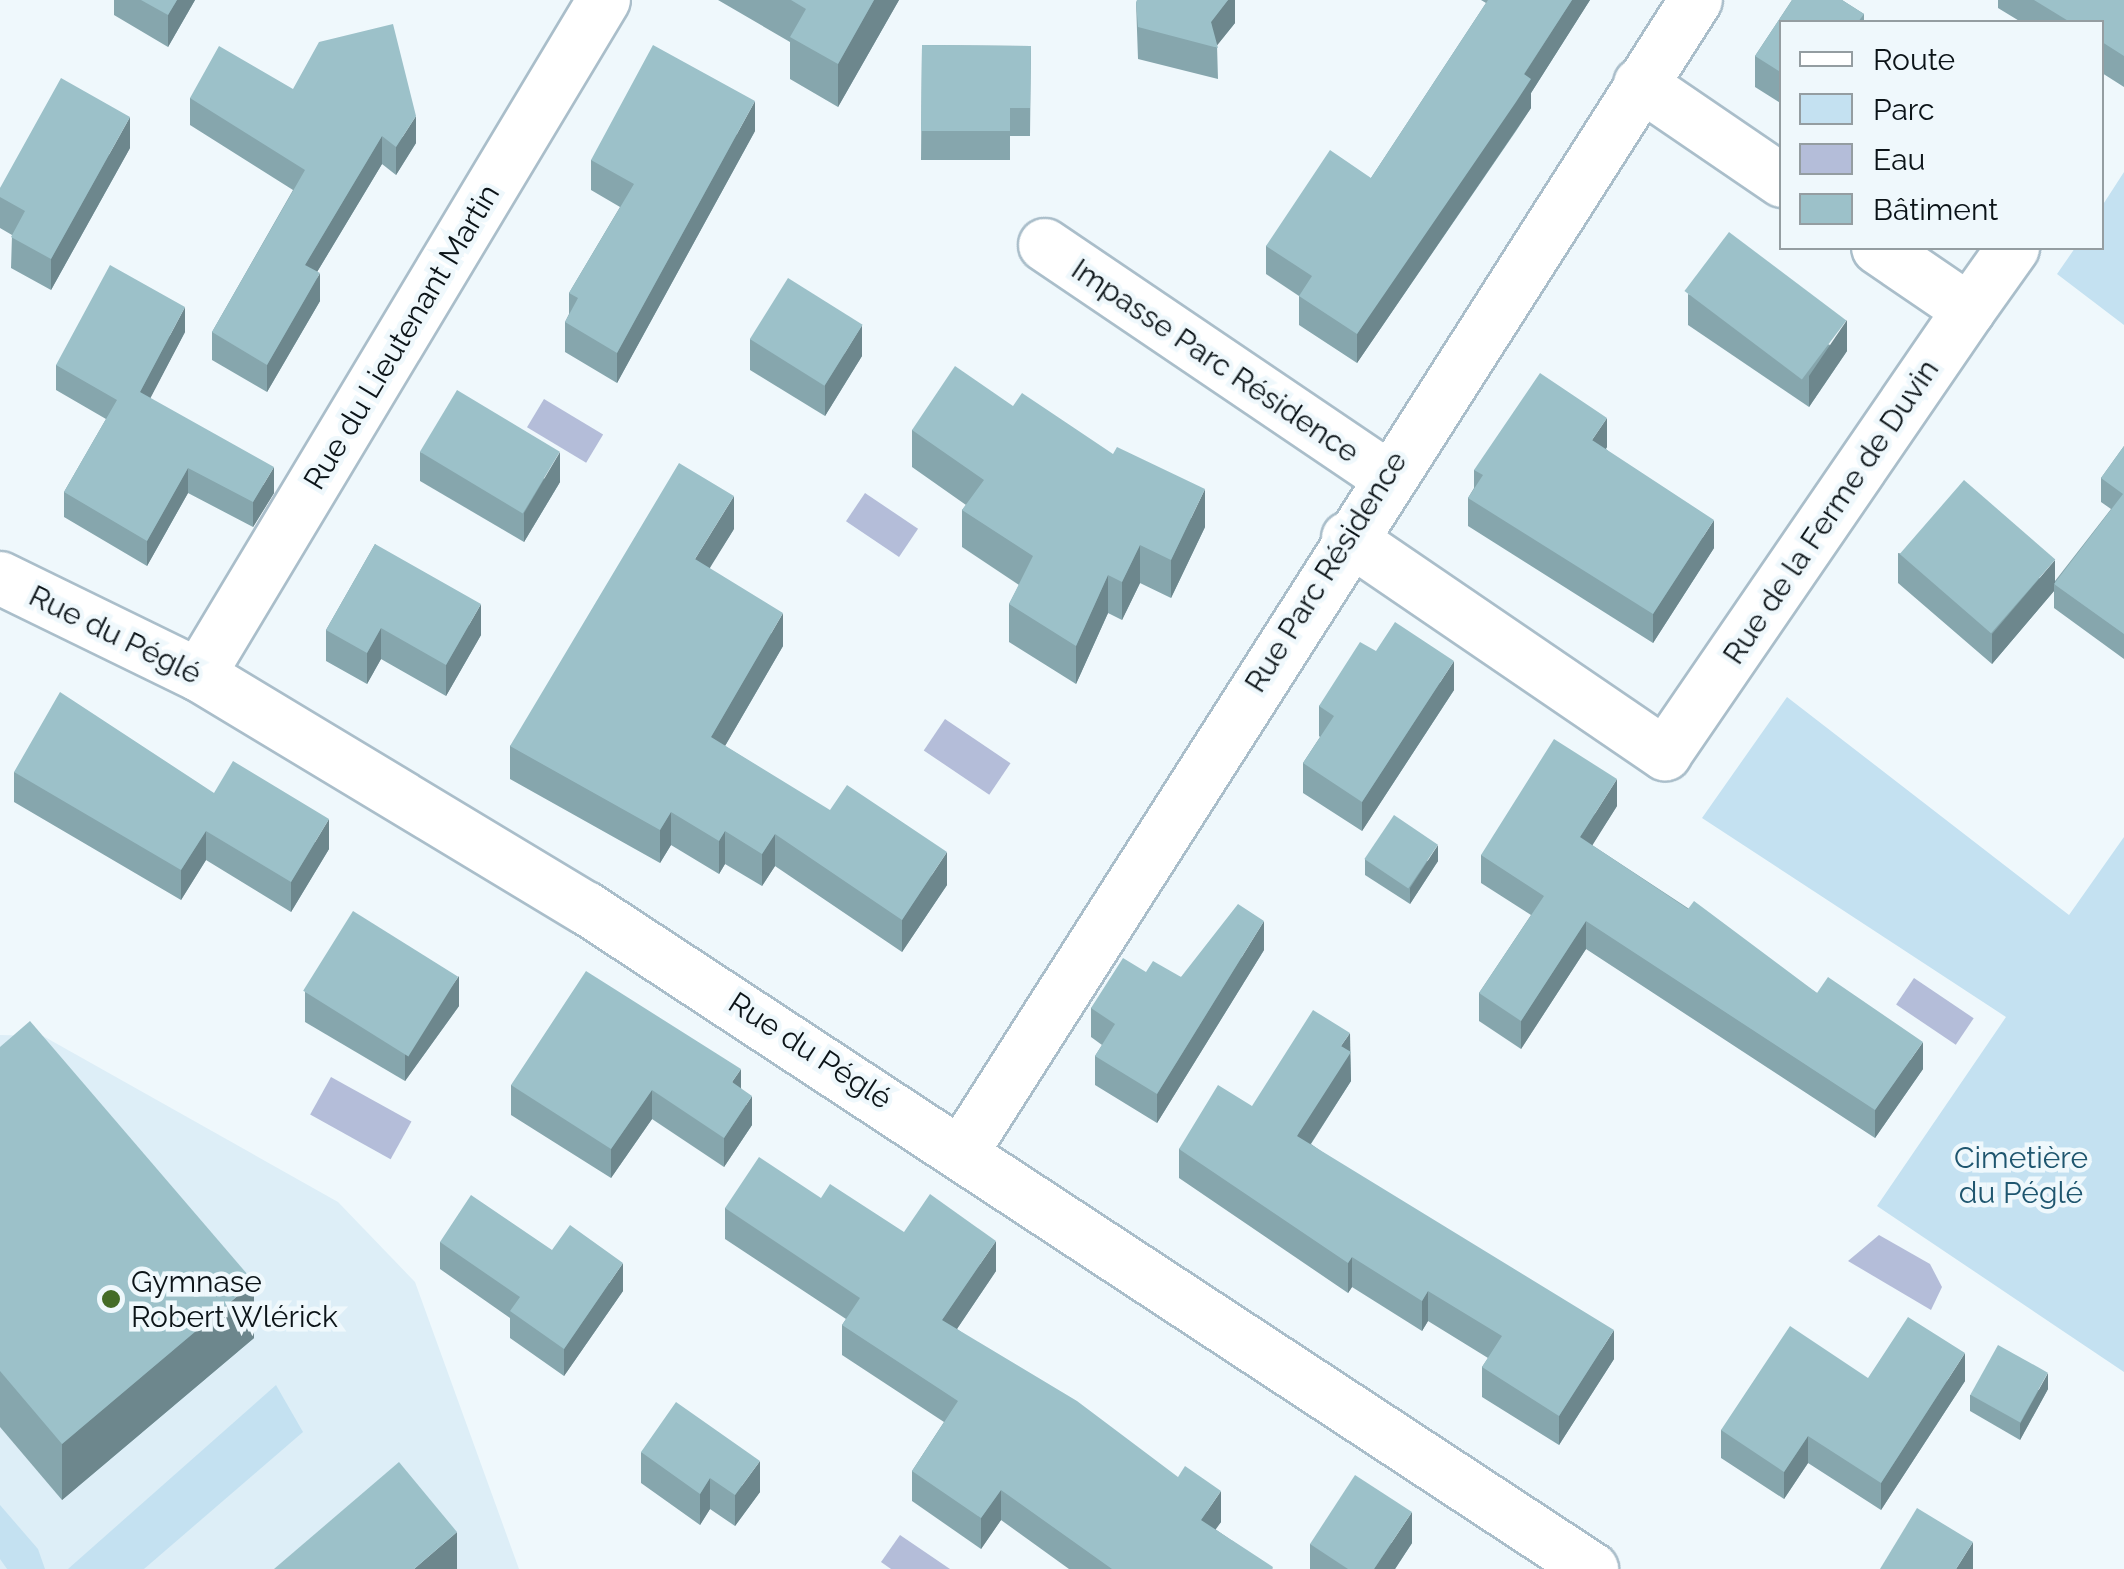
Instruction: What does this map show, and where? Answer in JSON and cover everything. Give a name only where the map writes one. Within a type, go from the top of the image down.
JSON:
[{"type":"street","name":"Rue du Lieutenant Martin","points":[[199,675],[604,0]]},
{"type":"street","name":"Rue Parc Résidence","points":[[964,1148],[1386,476],[1696,0]]},
{"type":"street","points":[[1640,84],[1779,179]]},
{"type":"street","name":"Impasse Parc Résidence","points":[[1045,245],[1386,476]]},
{"type":"street","points":[[1881,250],[1968,310]]},
{"type":"street","name":"Rue de la Ferme de Duvin","points":[[1348,538],[1665,754],[1710,727],[1968,310],[2012,250]]},
{"type":"street","name":"Rue du Péglé","points":[[0,578],[199,675],[964,1148],[1592,1569]]},
{"type":"shaded area","points":[[0,1035],[43,1036],[338,1202],[415,1282],[519,1569],[0,1569]]},
{"type":"green space","points":[[2124,172],[2124,325],[2057,274],[2074,250],[2104,250],[2104,203]]},
{"type":"green space","name":"Cimetière du Péglé","points":[[1787,697],[2069,915],[2124,837],[2124,1372],[1877,1206],[2006,1017],[1702,818]]},
{"type":"green space","points":[[276,1385],[303,1432],[144,1569],[68,1569]]},
{"type":"green space","points":[[0,1505],[38,1549],[45,1569],[7,1569],[0,1559]]},
{"type":"water","points":[[544,399],[603,435],[586,463],[527,427]]},
{"type":"water","points":[[865,493],[918,529],[899,557],[846,521]]},
{"type":"water","points":[[945,719],[1010,763],[989,795],[924,751]]},
{"type":"water","points":[[1914,978],[1974,1018],[1956,1045],[1896,1005]]},
{"type":"water","points":[[331,1077],[411,1122],[391,1159],[310,1115]]},
{"type":"water","points":[[1879,1235],[1930,1264],[1942,1287],[1931,1310],[1848,1261]]},
{"type":"water","points":[[900,1535],[950,1569],[891,1569],[881,1562]]},
{"type":"building","points":[[141,0],[177,0],[168,15]]},
{"type":"building","points":[[791,0],[874,0],[838,64],[790,37],[806,9]]},
{"type":"building","points":[[1137,0],[1228,0],[1211,22],[1218,48],[1138,27]]},
{"type":"building","points":[[1488,0],[1572,0],[1524,74],[1531,79],[1357,334],[1299,296],[1312,276],[1266,246],[1330,150],[1371,178]]},
{"type":"building","points":[[1792,0],[1842,0],[1864,14],[1860,20],[1779,20],[1779,71],[1755,56]]},
{"type":"building","points":[[2034,0],[2124,0],[2124,56],[2104,43],[2104,20],[2067,20]]},
{"type":"building","points":[[393,24],[416,116],[396,147],[382,136],[305,265],[320,273],[267,365],[212,332],[305,170],[190,98],[219,46],[293,89],[319,42]]},
{"type":"building","points":[[653,45],[755,101],[617,353],[565,322],[578,298],[569,293],[634,184],[591,160]]},
{"type":"building","points":[[922,45],[1031,46],[1030,108],[1010,108],[1010,131],[921,131]]},
{"type":"building","points":[[61,78],[130,117],[51,259],[11,237],[25,211],[0,197],[0,188]]},
{"type":"building","points":[[1729,232],[1846,320],[1802,380],[1684,291]]},
{"type":"building","points":[[110,265],[185,307],[140,392],[274,467],[253,502],[188,468],[147,541],[64,492],[117,400],[56,365]]},
{"type":"building","points":[[788,278],[863,325],[824,386],[750,339]]},
{"type":"building","points":[[955,366],[1013,406],[1022,393],[1113,454],[1117,447],[1205,489],[1171,560],[1140,545],[1122,582],[1108,575],[1076,646],[1009,604],[1033,556],[962,510],[984,480],[912,430]]},
{"type":"building","points":[[1540,373],[1607,418],[1592,440],[1714,520],[1653,614],[1468,498],[1483,475],[1474,470]]},
{"type":"building","points":[[457,390],[560,452],[523,514],[420,452]]},
{"type":"building","points":[[2124,446],[2124,634],[2054,584],[2123,494],[2101,478]]},
{"type":"building","points":[[679,463],[734,496],[695,559],[783,613],[711,737],[830,810],[847,785],[947,852],[902,920],[775,834],[762,854],[725,831],[719,841],[671,812],[660,830],[510,746]]},
{"type":"building","points":[[1964,480],[2055,559],[1991,633],[1900,554]]},
{"type":"building","points":[[375,544],[481,604],[446,665],[381,628],[367,653],[326,630]]},
{"type":"building","points":[[1395,622],[1454,661],[1362,802],[1303,763],[1334,716],[1319,706],[1360,642],[1376,651]]},
{"type":"building","points":[[60,692],[214,793],[233,761],[329,819],[291,882],[206,831],[181,870],[14,772]]},
{"type":"building","points":[[1554,739],[1617,779],[1580,837],[1688,909],[1694,901],[1817,993],[1828,977],[1923,1042],[1875,1110],[1586,921],[1521,1021],[1479,993],[1544,896],[1481,855]]},
{"type":"building","points":[[1394,815],[1438,845],[1408,889],[1364,859]]},
{"type":"building","points":[[1238,904],[1264,921],[1157,1094],[1095,1056],[1115,1024],[1091,1008],[1123,958],[1146,972],[1153,961],[1181,977]]},
{"type":"building","points":[[353,911],[458,977],[408,1056],[303,991]]},
{"type":"building","points":[[586,971],[741,1069],[732,1082],[752,1096],[724,1138],[652,1090],[611,1149],[511,1085]]},
{"type":"building","points":[[1313,1010],[1350,1033],[1341,1046],[1351,1052],[1297,1136],[1614,1330],[1559,1416],[1482,1367],[1502,1336],[1428,1291],[1422,1301],[1352,1257],[1348,1263],[1179,1149],[1218,1085],[1252,1106]]},
{"type":"building","name":"Gymnase Robert Wlérick","points":[[30,1021],[254,1282],[62,1444],[0,1371],[0,1047]]},
{"type":"building","points":[[759,1157],[821,1198],[830,1184],[904,1232],[930,1194],[996,1241],[942,1320],[1077,1401],[1178,1477],[1185,1466],[1221,1491],[1201,1520],[1272,1569],[1112,1569],[1001,1490],[981,1518],[912,1471],[958,1401],[842,1325],[860,1298],[725,1208]]},
{"type":"building","points":[[471,1195],[552,1250],[570,1225],[623,1263],[564,1349],[510,1311],[520,1297],[440,1242]]},
{"type":"building","points":[[1908,1317],[1965,1353],[1881,1483],[1808,1436],[1784,1472],[1721,1430],[1790,1326],[1868,1378]]},
{"type":"building","points":[[1998,1345],[2048,1373],[2020,1422],[1970,1395]]},
{"type":"building","points":[[676,1402],[760,1461],[735,1495],[710,1478],[700,1494],[641,1452]]},
{"type":"building","points":[[399,1462],[457,1532],[414,1569],[274,1569]]},
{"type":"building","points":[[1355,1475],[1412,1512],[1374,1569],[1348,1569],[1310,1544]]},
{"type":"building","points":[[1917,1508],[1973,1542],[1956,1569],[1880,1569]]},
{"type":"place","name":"Gymnase Robert Wlérick","points":[[111,1299]]}]
